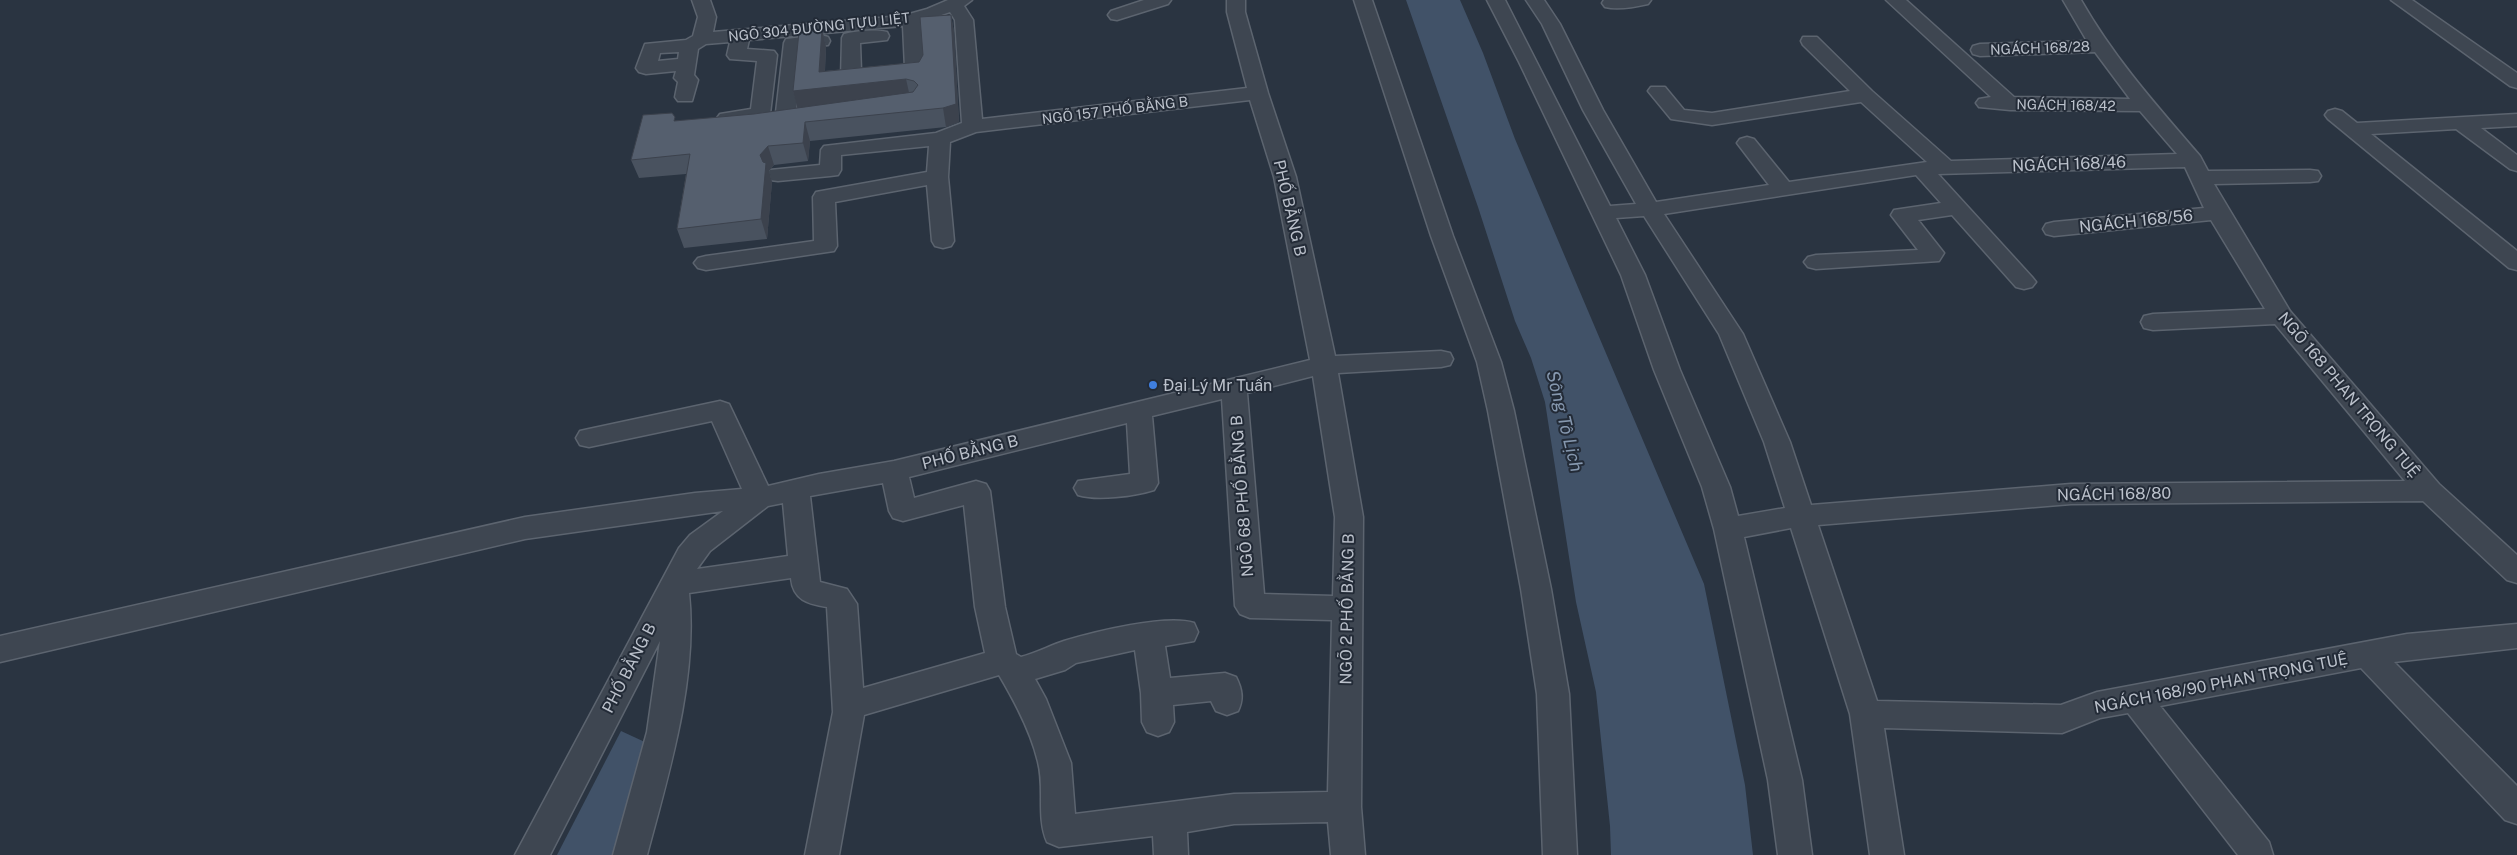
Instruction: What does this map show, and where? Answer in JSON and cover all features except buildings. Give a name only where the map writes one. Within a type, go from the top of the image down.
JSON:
[{"type":"street","name":"NGÕ 304 ĐƯỜNG TỰU LIỆT","points":[[696,42],[707,17],[701,0]]},
{"type":"street","points":[[1117,15],[1162,0]]},
{"type":"street","name":"PHỐ BẰNG B","points":[[532,855],[673,584],[700,543],[760,498],[819,484],[894,471],[1324,365],[1285,177],[1258,92],[1236,12],[1236,0]]},
{"type":"street","points":[[1364,0],[1442,236],[1489,362],[1501,411],[1536,589],[1553,694],[1560,855]]},
{"type":"street","points":[[1496,0],[1529,62],[1633,275],[1668,370],[1716,487],[1728,529],[1785,780],[1795,855]]},
{"type":"street","points":[[1534,0],[1551,24],[1593,110],[1632,181],[1653,209],[1731,334],[1777,442],[1866,714],[1887,855]]},
{"type":"street","points":[[1611,3],[1642,0]]},
{"type":"street","points":[[1895,0],[2010,104]]},
{"type":"street","name":"NGÕ 168 PHAN TRỌNG TUỆ","points":[[2072,0],[2106,55],[2197,169],[2204,187],[2218,212],[2281,316],[2429,491],[2517,572]]},
{"type":"street","points":[[2400,0],[2517,82]]},
{"type":"street","name":"NGÕ 304 ĐƯỜNG TỰU LIỆT","points":[[696,42],[740,36],[843,27],[913,26],[933,13],[959,2]]},
{"type":"street","points":[[959,2],[964,20],[972,126]]},
{"type":"street","points":[[740,36],[738,55],[768,55],[760,114],[709,124],[794,119],[793,43],[852,38],[913,26],[915,73],[851,78],[852,38]]},
{"type":"street","points":[[1810,41],[1865,95],[1944,167]]},
{"type":"street","points":[[685,97],[688,80],[684,78],[687,64],[696,42],[652,45],[646,68],[687,64]]},
{"type":"street","name":"NGÁCH 168/28","points":[[1980,50],[2106,55]]},
{"type":"street","points":[[2069,64],[2106,55]]},
{"type":"street","points":[[1658,91],[1678,115],[1712,118],[1865,95]]},
{"type":"street","name":"NGÕ 157 PHỐ BẰNG B","points":[[778,175],[830,170],[831,150],[940,139],[972,126],[1258,92]]},
{"type":"street","name":"NGÁCH 168/42","points":[[1986,103],[2146,105]]},
{"type":"street","points":[[2335,115],[2517,263]]},
{"type":"street","points":[[2353,129],[2517,120]]},
{"type":"street","points":[[2462,124],[2517,165]]},
{"type":"street","points":[[940,139],[937,177],[943,240]]},
{"type":"street","points":[[1747,143],[1783,189]]},
{"type":"street","points":[[1921,168],[2024,282]]},
{"type":"street","name":"NGÁCH 168/46","points":[[1602,213],[1653,209],[1921,168],[2197,169],[2310,176]]},
{"type":"street","points":[[706,263],[826,246],[824,197],[937,177]]},
{"type":"street","points":[[1816,262],[1931,256],[1933,253],[1902,215],[1958,208]]},
{"type":"street","name":"NGÁCH 168/56","points":[[2054,229],[2218,212]]},
{"type":"street","points":[[2153,322],[2281,316]]},
{"type":"street","points":[[1324,365],[1441,359]]},
{"type":"street","name":"NGÕ 2 PHỐ BẰNG B","points":[[1324,365],[1349,517],[1344,807],[1348,855]]},
{"type":"street","name":"NGÕ 68 PHỐ BẰNG B","points":[[1234,387],[1250,606],[1348,608]]},
{"type":"street","points":[[0,649],[525,528],[695,503],[760,498],[720,410],[589,438]]},
{"type":"street","points":[[1088,488],[1144,483],[1139,410]]},
{"type":"street","points":[[894,471],[903,511],[976,491],[993,622],[1008,667],[1030,699],[1056,762],[1059,831],[1169,819],[1234,809],[1344,807]]},
{"type":"street","points":[[796,490],[806,587],[814,593],[837,597],[842,604],[849,706],[822,855]]},
{"type":"street","name":"NGÁCH 168/80","points":[[1728,529],[1800,516],[2070,494],[2429,491]]},
{"type":"street","points":[[630,855],[663,732],[677,624],[673,584],[803,565]]},
{"type":"street","points":[[849,706],[1008,667],[1054,661],[1072,651],[1148,635],[1183,632]]},
{"type":"street","points":[[1148,635],[1158,708],[1225,686],[1226,702]]},
{"type":"street","name":"NGÁCH 168/90 PHAN TRỌNG TUỆ","points":[[1866,714],[2062,719],[2097,705],[2407,647],[2517,636]]},
{"type":"street","points":[[2368,655],[2517,809]]},
{"type":"street","points":[[2135,698],[2256,853]]},
{"type":"street","points":[[1169,819],[1171,855]]},
{"type":"water","name":"Sông Tô Lịch","points":[[1406,0],[1460,0],[1483,53],[1515,139],[1704,584],[1745,785],[1753,855],[1611,855],[1610,826],[1596,692],[1576,602],[1545,402],[1531,358],[1515,321],[1478,207]]},
{"type":"water","points":[[621,731],[647,743],[612,855],[557,855]]},
{"type":"place","name":"Đại Lý Mr Tuấn","points":[[1153,385]]}]
